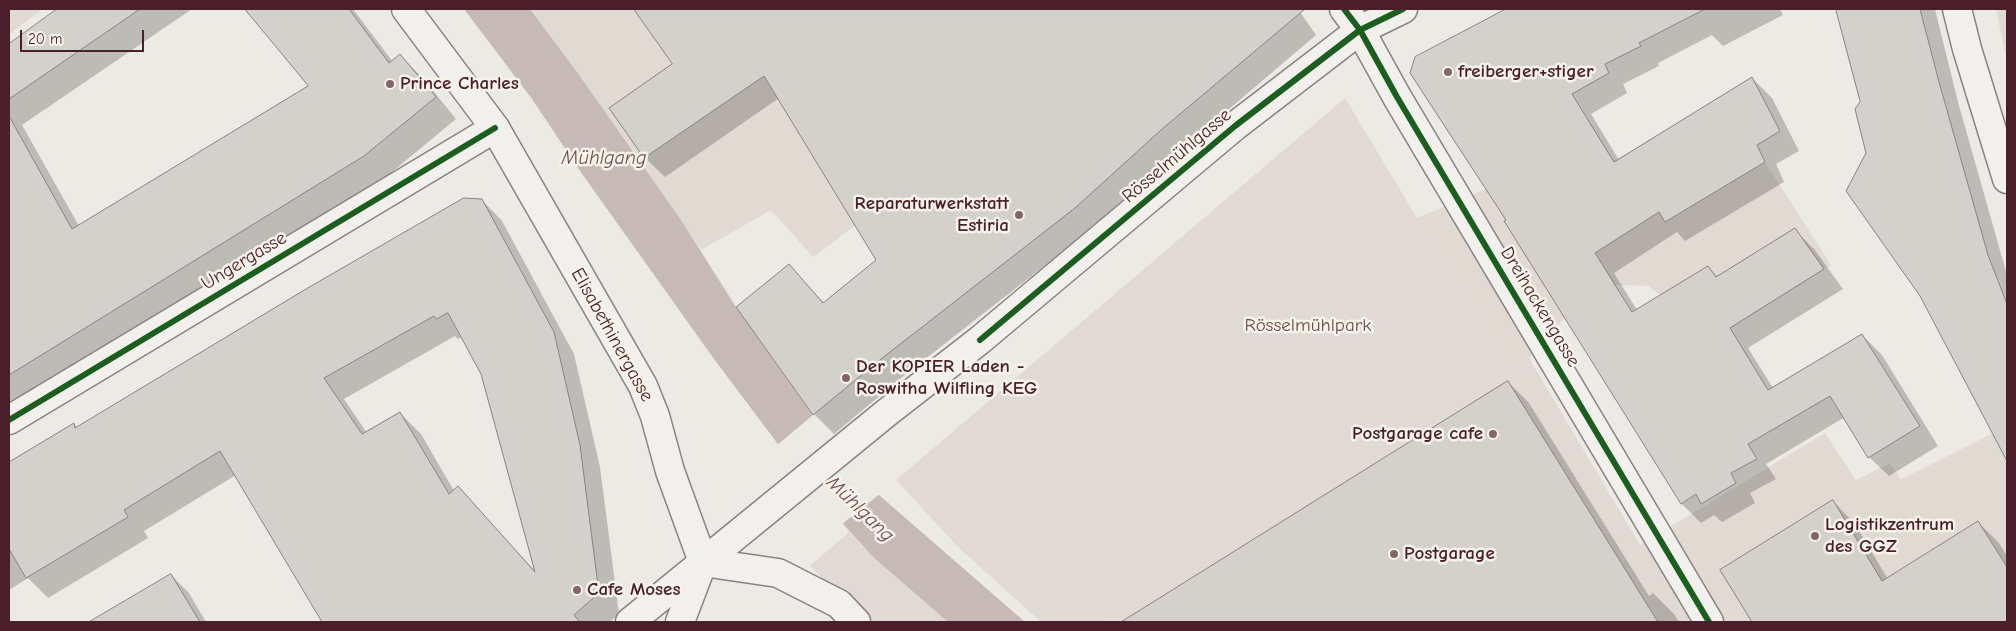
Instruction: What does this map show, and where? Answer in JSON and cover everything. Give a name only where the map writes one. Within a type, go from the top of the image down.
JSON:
[{"type":"main road","name":"Elisabethinergasse","points":[[406,9],[495,128],[643,386],[655,416],[670,471],[703,562]]},
{"type":"main road","name":"Rösselmühlgasse","points":[[630,622],[980,340],[1236,126],[1352,19],[1403,9]]},
{"type":"main road","points":[[1957,9],[1965,42],[2007,179]]},
{"type":"main road","name":"Dreihackengasse","points":[[1352,19],[1709,622]]},
{"type":"main road","name":"Ungergasse","points":[[9,420],[495,128]]},
{"type":"main road","points":[[680,622],[703,562],[778,573],[839,604],[856,622]]},
{"type":"shaded area","points":[[9,9],[43,9],[9,34]]},
{"type":"shaded area","points":[[530,9],[851,9],[941,149],[853,227],[813,257],[771,210],[701,250],[577,72]]},
{"type":"shaded area","points":[[1996,9],[2007,9],[2007,59],[2004,48]]},
{"type":"shaded area","points":[[1730,91],[1765,162],[1831,265],[1693,352],[1660,295],[1649,286],[1616,285],[1565,317],[1529,358],[1640,545],[1825,433],[1856,480],[1890,463],[1901,479],[2007,426],[2007,622],[1110,622],[1512,376],[1417,218],[1486,189],[1590,123],[1614,161]]},
{"type":"green space","name":"Rösselmühlpark","points":[[1345,98],[1512,376],[1110,622],[1041,622],[958,547],[896,480]]},
{"type":"green space","points":[[849,532],[873,557],[948,622],[865,622],[810,566]]},
{"type":"water","name":"Mühlgang","points":[[464,9],[530,9],[577,72],[681,220],[736,307],[843,458],[879,495],[1025,622],[948,622],[873,557],[814,492],[714,359],[580,171],[532,99]]},
{"type":"pier","points":[[813,415],[845,457],[881,493],[841,525],[813,494],[776,446]]},
{"type":"building","points":[[57,9],[140,9],[9,99],[9,44]]},
{"type":"building","points":[[245,9],[349,9],[389,63],[400,54],[436,97],[364,156],[9,375],[9,116],[72,229],[308,86]]},
{"type":"building","points":[[634,9],[1305,9],[1161,130],[1075,208],[881,359],[813,415],[736,307],[789,264],[823,303],[876,260],[764,76],[644,158],[609,108],[672,64]]},
{"type":"building","points":[[1506,9],[1705,9],[1639,43],[1641,46],[1605,64],[1609,73],[1572,94],[1614,162],[1752,77],[1780,131],[1757,145],[1765,162],[1665,222],[1659,212],[1595,253],[1632,312],[1708,266],[1716,277],[1795,228],[1824,269],[1730,328],[1768,390],[1862,334],[1920,426],[1868,458],[1830,396],[1748,444],[1757,459],[1731,473],[1736,483],[1701,504],[1696,494],[1681,504],[1504,221],[1506,220],[1410,73],[1415,57]]},
{"type":"building","points":[[1836,9],[1920,9],[1988,255],[2007,304],[2007,461],[1920,296],[1846,191],[1866,153],[1855,109],[1860,102]]},
{"type":"building","points":[[464,198],[482,199],[554,332],[580,445],[599,593],[574,615],[580,622],[322,622],[220,451],[124,510],[128,517],[26,578],[9,549],[9,462],[74,423],[75,428],[306,289]],"holes":[[[448,313],[481,374],[535,572],[458,486],[449,494],[400,412],[362,434],[324,378],[434,316],[436,319]]]},
{"type":"building","points":[[1508,381],[1658,622],[1121,622],[1374,464]]},
{"type":"building","name":"Logistikzentrum des GGZ","points":[[1833,500],[1882,581],[1978,521],[2007,567],[2007,622],[1752,622],[1720,570]]},
{"type":"building","points":[[171,574],[200,622],[89,622]]},
{"type":"cycle path","points":[[1344,9],[1360,30],[1397,97],[1709,622]]},
{"type":"cycle path","points":[[980,340],[1235,126],[1360,30],[1403,9]]},
{"type":"cycle path","points":[[9,420],[495,128]]},
{"type":"place","name":"freiberger+stiger","points":[[1448,72]]},
{"type":"place","name":"Prince Charles","points":[[390,84]]},
{"type":"place","name":"Reparaturwerkstatt Estiria","points":[[1019,215]]},
{"type":"place","name":"Der KOPIER Laden - Roswitha Wilfling KEG","points":[[846,378]]},
{"type":"place","name":"Postgarage cafe","points":[[1493,434]]},
{"type":"place","name":"Logistikzentrum des GGZ","points":[[1815,536]]},
{"type":"place","name":"Postgarage","points":[[1394,554]]},
{"type":"place","name":"Cafe Moses","points":[[577,590]]}]
